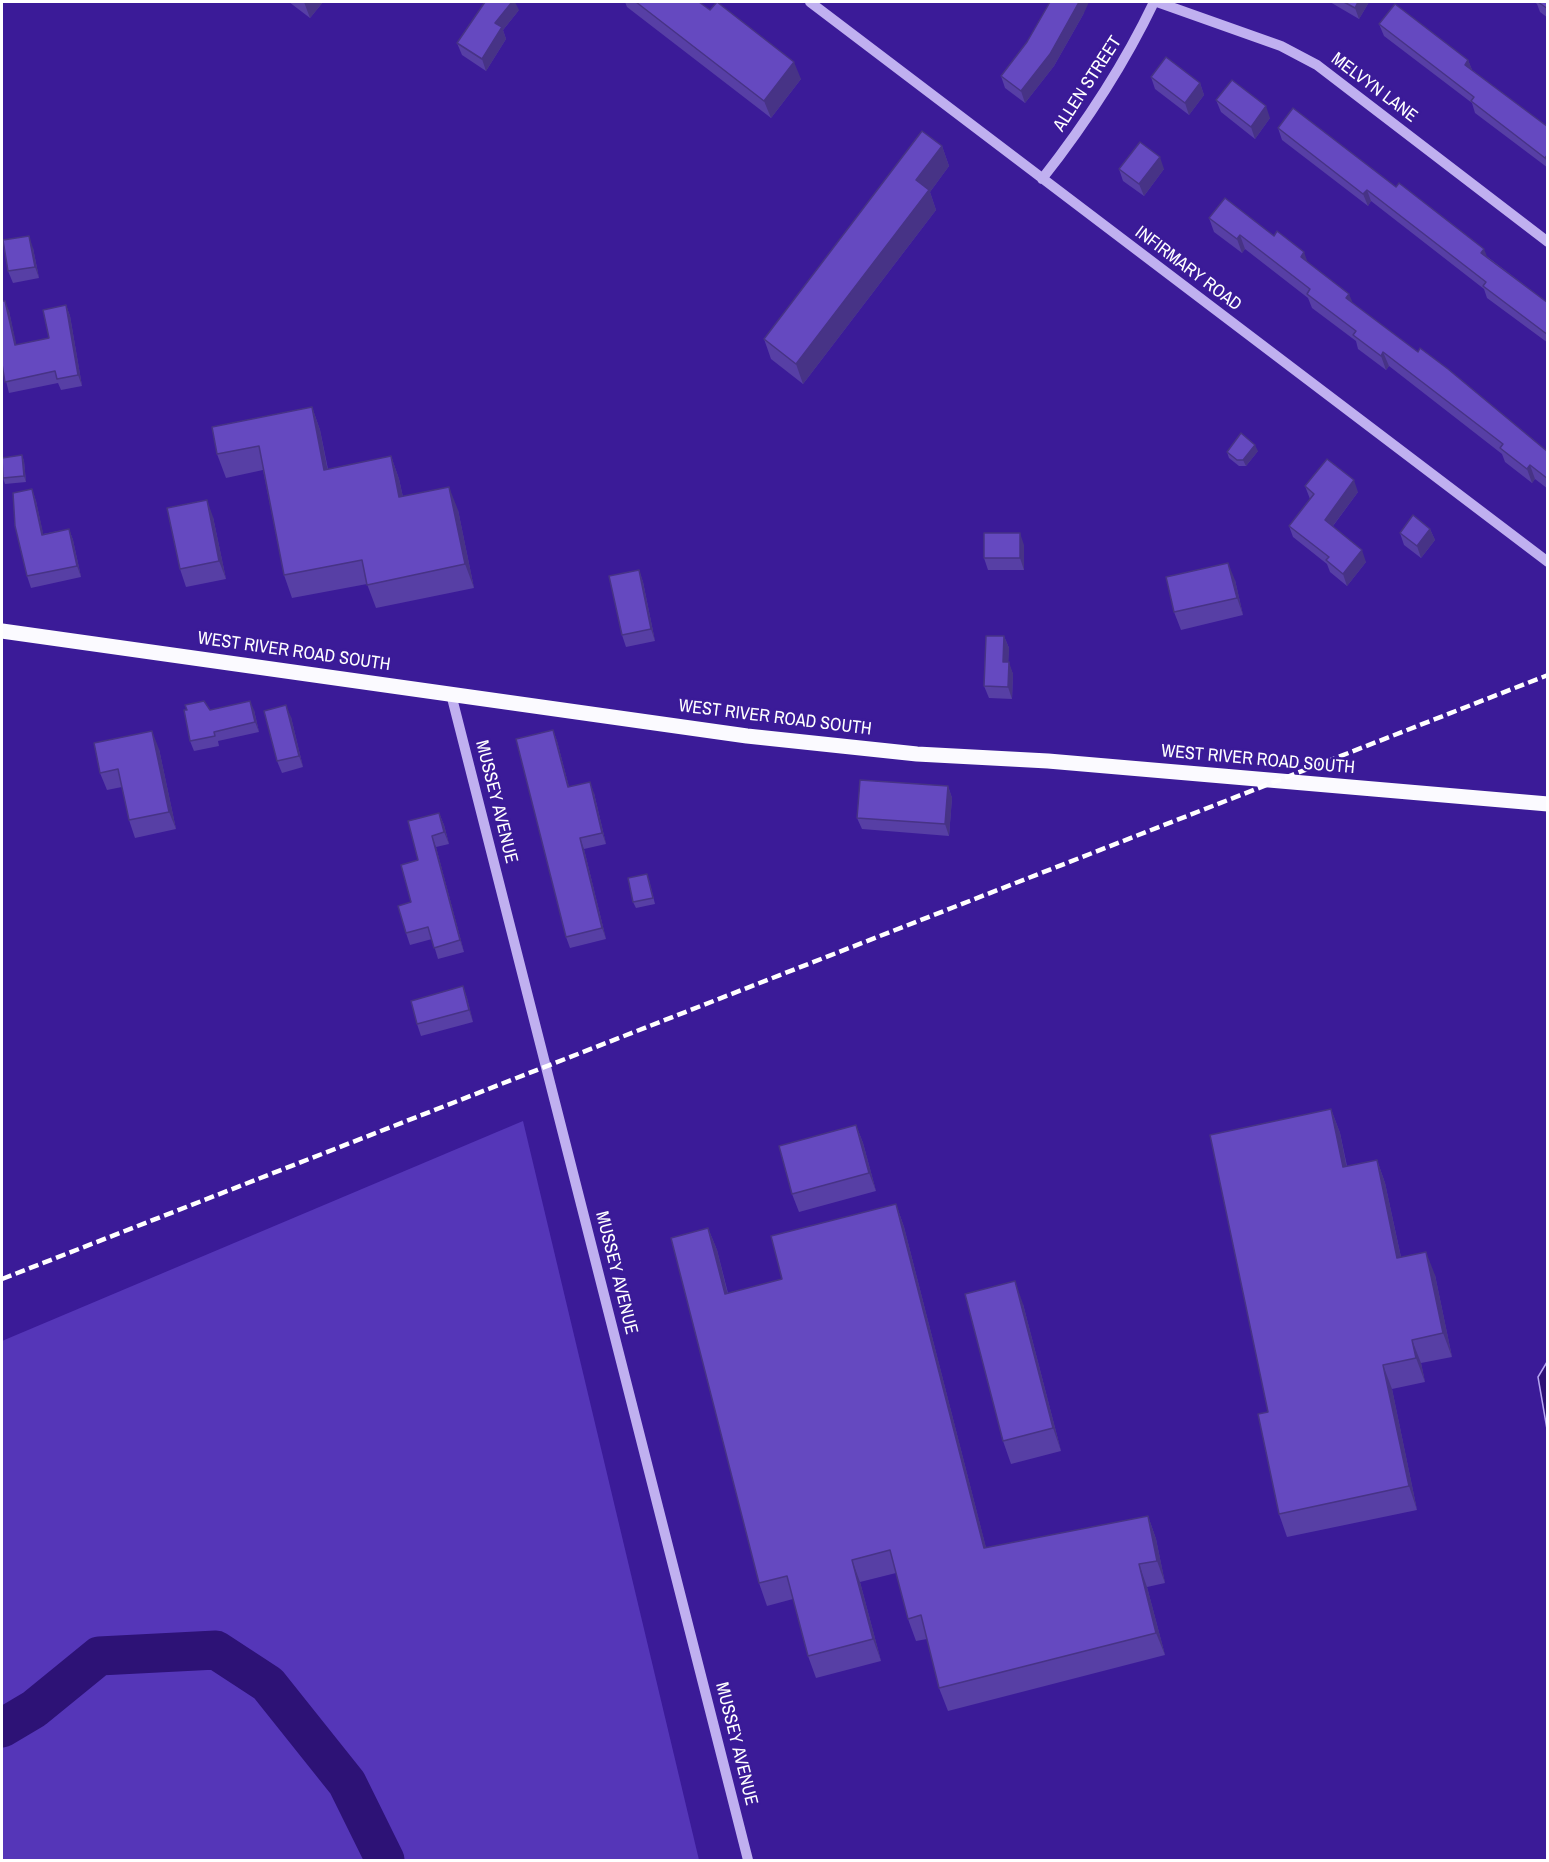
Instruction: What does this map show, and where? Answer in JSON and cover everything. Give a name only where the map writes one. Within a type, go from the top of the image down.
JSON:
[{"type":"main road","name":"WEST RIVER ROAD SOUTH","points":[[2,631],[747,736],[916,754],[1048,761],[1548,804]]},
{"type":"street","name":"INFIRMARY ROAD","points":[[810,2],[1548,562]]},
{"type":"street","name":"ALLEN STREET","points":[[1042,179],[1107,90],[1133,47],[1155,2]]},
{"type":"street","name":"MELVYN LANE","points":[[1155,2],[1281,46],[1317,65],[1548,242]]},
{"type":"street","name":"MUSSEY AVENUE","points":[[451,693],[748,1860]]},
{"type":"shaded area","points":[[523,1121],[699,1860],[2,1860],[2,1341]]},
{"type":"shaded area","points":[[1547,1362],[1547,1429],[1538,1377]]},
{"type":"building","points":[[485,2],[512,2],[495,23],[502,27],[482,59],[457,43]]},
{"type":"building","points":[[636,2],[699,2],[710,10],[717,2],[794,62],[764,101]]},
{"type":"building","points":[[1050,2],[1079,2],[1050,54],[1021,91],[1001,76],[1027,42]]},
{"type":"building","points":[[1344,2],[1358,2],[1355,8]]},
{"type":"building","points":[[1538,2],[1548,2],[1548,9]]},
{"type":"building","points":[[1395,4],[1468,60],[1465,65],[1548,127],[1548,154],[1545,158],[1471,101],[1474,97],[1379,24]]},
{"type":"building","points":[[1166,57],[1200,83],[1185,103],[1151,77]]},
{"type":"building","points":[[1232,80],[1266,106],[1251,127],[1216,100]]},
{"type":"building","points":[[1293,108],[1396,187],[1399,183],[1484,249],[1481,253],[1548,303],[1548,335],[1483,286],[1486,282],[1367,190],[1363,194],[1278,128]]},
{"type":"building","points":[[922,131],[942,146],[916,180],[929,190],[796,364],[764,339]]},
{"type":"building","points":[[1140,142],[1160,157],[1139,184],[1119,169]]},
{"type":"building","points":[[1225,198],[1274,236],[1277,231],[1304,252],[1301,257],[1349,294],[1346,298],[1418,352],[1420,348],[1448,369],[1548,452],[1548,479],[1530,465],[1527,469],[1500,448],[1503,444],[1383,352],[1381,356],[1353,335],[1356,331],[1307,294],[1310,289],[1240,235],[1237,239],[1209,218]]},
{"type":"building","points":[[29,236],[35,267],[8,271],[3,240]]},
{"type":"building","points":[[2,301],[5,301],[15,345],[49,338],[43,310],[66,305],[78,375],[57,379],[55,371],[5,382],[2,364]]},
{"type":"building","points":[[312,407],[324,470],[391,456],[399,497],[449,487],[465,564],[367,585],[362,560],[284,575],[259,446],[217,454],[212,427]]},
{"type":"building","points":[[1241,433],[1255,445],[1243,460],[1237,460],[1227,452]]},
{"type":"building","points":[[22,455],[24,476],[3,478],[2,458]]},
{"type":"building","points":[[1327,459],[1354,480],[1325,520],[1362,550],[1343,574],[1326,560],[1329,557],[1289,526],[1314,494],[1305,486]]},
{"type":"building","points":[[32,489],[42,535],[69,529],[77,566],[27,576],[15,526],[13,493]]},
{"type":"building","points":[[207,500],[219,561],[180,569],[167,508]]},
{"type":"building","points":[[1413,515],[1430,529],[1417,546],[1400,533]]},
{"type":"building","points":[[984,533],[1020,533],[1020,558],[984,558]]},
{"type":"building","points":[[1228,563],[1237,598],[1174,612],[1166,577]]},
{"type":"building","points":[[639,570],[651,629],[622,635],[609,576]]},
{"type":"building","points":[[986,636],[1004,636],[1003,662],[1009,662],[1008,687],[984,686]]},
{"type":"building","points":[[204,701],[210,710],[250,701],[255,722],[214,732],[215,736],[190,741],[185,705]]},
{"type":"building","points":[[286,705],[299,756],[277,761],[264,711]]},
{"type":"building","points":[[553,730],[568,787],[590,782],[602,833],[580,838],[602,928],[566,937],[516,739]]},
{"type":"building","points":[[152,731],[169,812],[129,820],[118,769],[100,773],[94,743]]},
{"type":"building","points":[[860,780],[948,786],[945,824],[857,818]]},
{"type":"building","points":[[439,813],[444,832],[432,836],[460,940],[434,948],[428,927],[406,933],[398,906],[411,902],[401,865],[418,860],[408,821]]},
{"type":"building","points":[[647,874],[653,898],[633,902],[628,878]]},
{"type":"building","points":[[463,986],[469,1010],[417,1024],[411,1001]]},
{"type":"building","points":[[1331,1109],[1343,1167],[1377,1160],[1397,1258],[1426,1252],[1443,1333],[1412,1340],[1416,1358],[1383,1365],[1409,1486],[1279,1514],[1258,1414],[1268,1412],[1210,1135]]},
{"type":"building","points":[[856,1125],[869,1173],[792,1194],[779,1146]]},
{"type":"building","points":[[896,1204],[984,1548],[1148,1516],[1157,1561],[1139,1564],[1156,1633],[939,1688],[921,1615],[908,1619],[890,1550],[852,1560],[873,1639],[808,1656],[787,1576],[759,1583],[671,1238],[708,1228],[725,1294],[782,1279],[771,1236]]},
{"type":"building","points":[[1015,1281],[1053,1428],[1003,1441],[965,1294]]},
{"type":"waterway","points":[[2,1728],[34,1709],[99,1656],[216,1650],[268,1684],[347,1783],[385,1860]]},
{"type":"railway","points":[[2,1279],[1548,675]]}]
